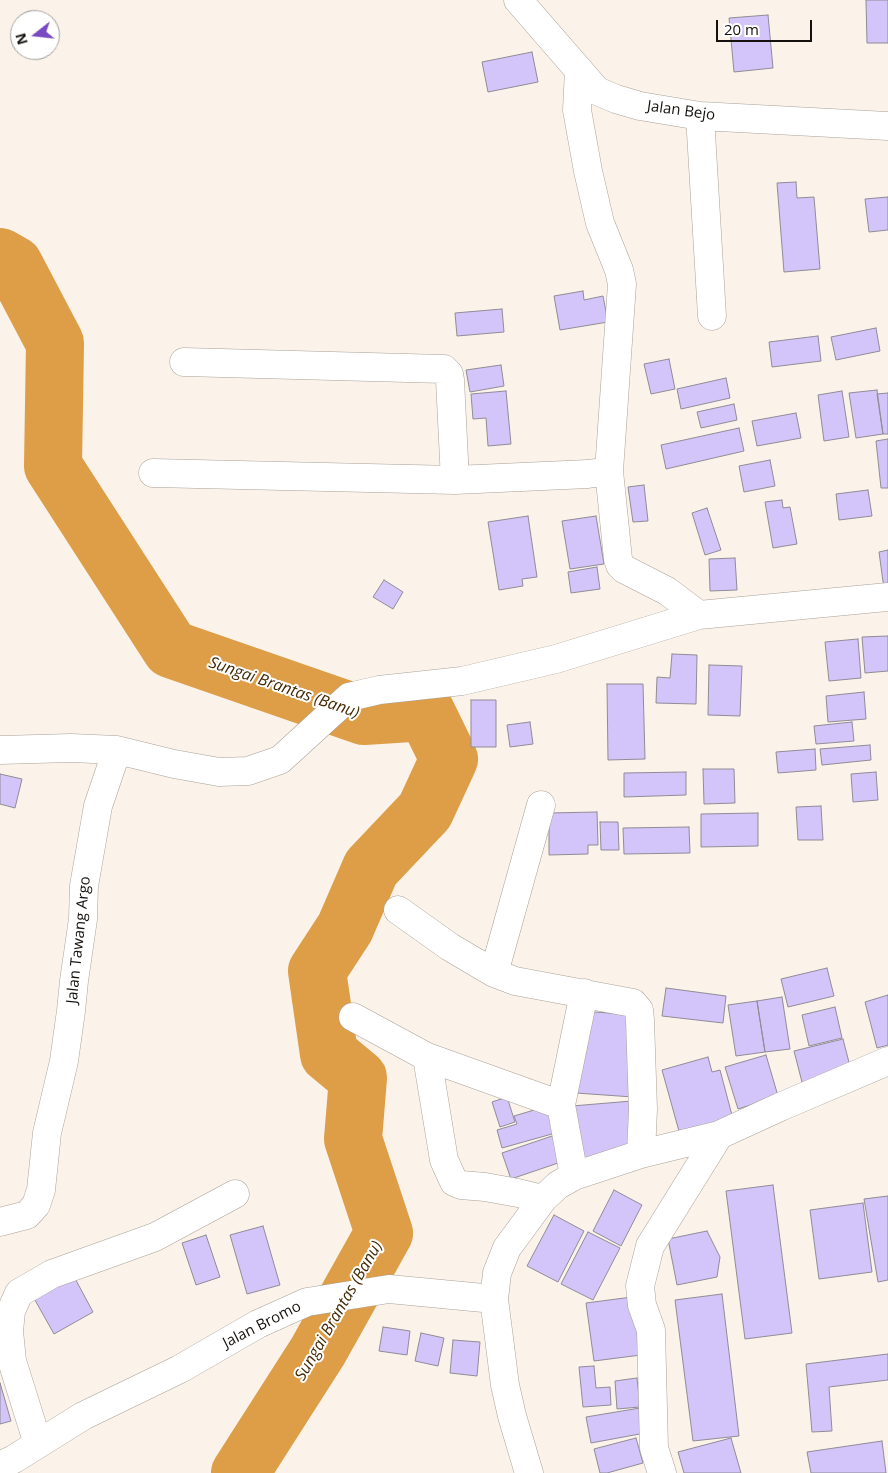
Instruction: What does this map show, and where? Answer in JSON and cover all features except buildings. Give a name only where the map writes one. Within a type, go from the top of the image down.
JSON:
[{"type":"street","name":"Jalan Bejo","points":[[518,0],[597,91],[616,99],[640,106],[700,116],[888,126]]},
{"type":"street","points":[[578,70],[576,110],[588,171],[600,223],[619,270],[622,284],[608,471],[618,559],[624,569],[667,590],[698,615]]},
{"type":"street","points":[[700,116],[712,316]]},
{"type":"street","points":[[184,362],[444,370],[449,374],[450,380],[455,480]]},
{"type":"street","points":[[153,473],[455,480],[588,474],[608,471]]},
{"type":"street","points":[[0,750],[71,748],[117,750],[174,764],[220,772],[248,771],[280,760],[349,697],[379,690],[462,681],[556,659],[698,615],[888,597]]},
{"type":"street","name":"Jalan Tawang Argo","points":[[0,1222],[27,1215],[36,1205],[41,1190],[47,1134],[64,1061],[72,1011],[74,980],[83,919],[84,886],[98,806],[117,750]]},
{"type":"street","points":[[494,973],[541,805]]},
{"type":"street","points":[[398,910],[450,948],[494,973],[515,980],[633,1003],[639,1010],[643,1109],[641,1154]]},
{"type":"street","points":[[574,1176],[561,1105],[584,993]]},
{"type":"street","points":[[353,1017],[427,1057],[561,1105]]},
{"type":"street","points":[[427,1057],[444,1160],[454,1182],[461,1185],[485,1187],[543,1199]]},
{"type":"street","points":[[529,1473],[505,1385],[494,1299],[497,1273],[507,1248],[543,1199],[558,1185],[574,1176],[641,1154],[719,1135],[888,1061]]},
{"type":"street","points":[[662,1473],[654,1448],[651,1330],[642,1305],[640,1286],[650,1246],[719,1135]]},
{"type":"street","points":[[38,1444],[12,1361],[9,1331],[11,1311],[20,1293],[52,1274],[155,1237],[235,1194]]},
{"type":"street","name":"Jalan Bromo","points":[[0,1466],[83,1416],[180,1369],[258,1324],[307,1302],[389,1289],[494,1299]]},
{"type":"waterway","name":"Sungai Brantas (Banu)","points":[[0,257],[14,265],[55,343],[53,466],[171,649],[364,716],[426,712],[449,759],[425,811],[371,868],[345,928],[317,971],[329,1054],[358,1078],[353,1139],[384,1233],[318,1351],[240,1473]]}]
